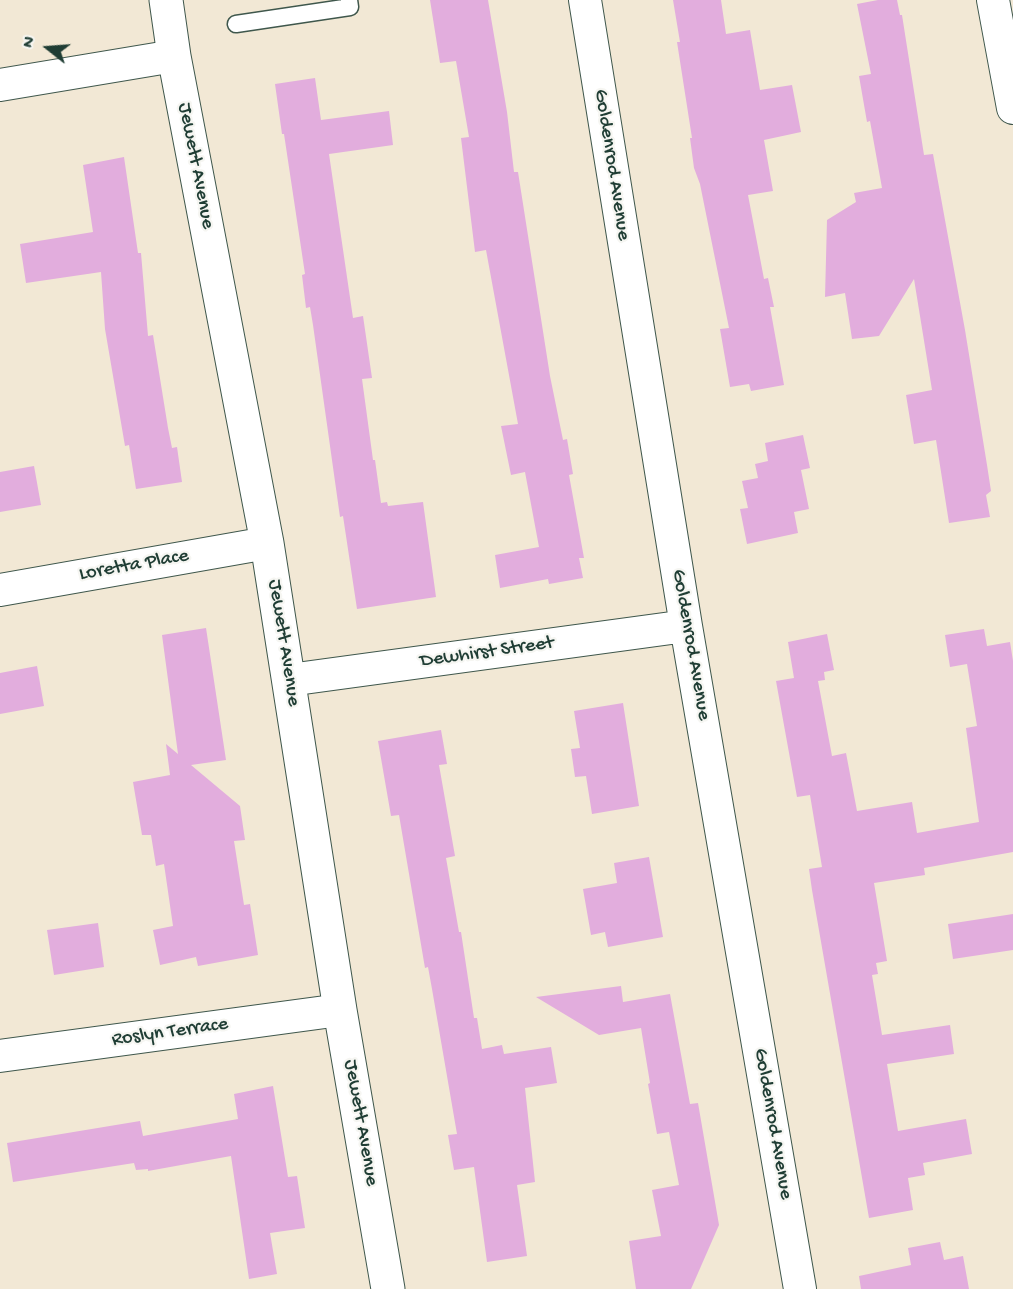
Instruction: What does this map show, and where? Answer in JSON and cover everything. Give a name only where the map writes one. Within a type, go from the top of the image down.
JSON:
[{"type":"main road","name":"Jewett Avenue","points":[[166,0],[174,56],[267,543],[340,1010],[388,1289]]},
{"type":"street","name":"Goldenrod Avenue","points":[[585,0],[686,626],[800,1289]]},
{"type":"street","points":[[993,0],[1013,108]]},
{"type":"street","points":[[0,86],[174,56]]},
{"type":"street","name":"Loretta Place","points":[[0,590],[267,543]]},
{"type":"street","name":"Dewhirst Street","points":[[289,680],[686,626]]},
{"type":"street","name":"Roslyn Terrace","points":[[0,1056],[340,1010]]},
{"type":"lane","points":[[236,24],[350,7],[349,0]]},
{"type":"building","points":[[430,0],[488,0],[507,112],[514,172],[518,172],[550,376],[563,440],[567,439],[573,474],[569,475],[584,558],[579,558],[583,578],[549,584],[548,579],[500,588],[495,555],[539,547],[525,472],[511,475],[501,426],[518,424],[486,250],[475,252],[461,138],[469,137],[456,61],[440,63]]},
{"type":"building","points":[[673,0],[721,0],[726,34],[750,30],[760,90],[792,85],[801,132],[764,140],[773,191],[748,195],[764,279],[768,278],[774,307],[770,307],[784,385],[751,391],[749,384],[730,387],[720,329],[729,328],[700,184],[694,168]]},
{"type":"building","points":[[878,0],[897,0],[900,15],[902,15],[924,155],[933,154],[987,465],[991,491],[986,495],[990,517],[949,523],[936,440],[914,444],[906,395],[932,390],[914,279],[879,336],[852,339],[845,293],[825,297],[827,220],[856,202],[854,193],[882,188],[859,76],[871,74],[857,4]]},
{"type":"building","points":[[315,78],[321,120],[389,111],[393,145],[329,154],[353,318],[363,316],[372,378],[362,379],[381,503],[387,502],[388,506],[423,502],[436,597],[357,609],[343,516],[340,517],[310,307],[306,308],[302,275],[305,274],[275,84]]},
{"type":"building","points":[[124,157],[138,253],[141,253],[148,336],[153,335],[168,428],[172,448],[177,447],[182,482],[136,489],[129,445],[125,446],[105,329],[101,272],[26,283],[20,244],[93,232],[83,165]]},
{"type":"building","points":[[803,435],[810,468],[801,470],[809,509],[794,512],[798,533],[747,544],[740,509],[748,508],[742,481],[758,478],[755,464],[768,461],[765,443]]},
{"type":"building","points":[[34,466],[41,505],[0,512],[0,472]]},
{"type":"building","points":[[206,628],[226,760],[191,765],[240,806],[245,840],[234,841],[244,905],[250,904],[258,955],[198,966],[196,957],[160,965],[153,930],[173,926],[164,864],[156,866],[151,835],[142,835],[133,782],[170,775],[166,744],[178,754],[162,635]]},
{"type":"building","points":[[984,629],[987,646],[1010,642],[1013,661],[1013,852],[924,868],[925,875],[874,883],[887,961],[876,963],[878,974],[872,975],[882,1035],[950,1025],[954,1054],[887,1064],[898,1131],[966,1119],[972,1154],[923,1163],[925,1175],[908,1178],[913,1210],[869,1218],[809,869],[822,867],[810,795],[797,797],[776,681],[794,678],[788,642],[827,634],[834,670],[824,672],[825,680],[818,681],[832,756],[846,753],[857,811],[912,802],[917,833],[979,822],[966,728],[977,726],[967,664],[950,667],[945,635]]},
{"type":"building","points":[[37,666],[44,706],[0,714],[0,673]]},
{"type":"building","points":[[623,703],[639,806],[592,814],[586,776],[575,777],[571,749],[580,748],[574,711]]},
{"type":"building","points":[[441,730],[447,764],[439,765],[455,856],[446,858],[459,932],[461,932],[474,1018],[477,1018],[482,1049],[502,1045],[504,1054],[551,1047],[557,1083],[525,1088],[535,1182],[517,1185],[527,1256],[487,1262],[474,1167],[454,1170],[448,1135],[457,1134],[432,989],[428,967],[425,968],[399,815],[391,816],[378,741]]},
{"type":"building","points":[[649,857],[663,937],[608,947],[605,932],[591,935],[583,889],[617,883],[614,863]]},
{"type":"building","points":[[1013,914],[1013,950],[953,959],[948,924]]},
{"type":"building","points":[[98,923],[104,967],[54,975],[47,930]]},
{"type":"building","points":[[621,986],[623,1002],[670,994],[690,1104],[698,1103],[719,1225],[691,1289],[636,1289],[629,1241],[661,1236],[652,1190],[679,1185],[669,1132],[657,1134],[641,1028],[599,1035],[536,997]]},
{"type":"building","points":[[273,1086],[288,1177],[297,1176],[305,1228],[270,1233],[277,1274],[249,1279],[231,1156],[148,1171],[148,1169],[136,1170],[134,1163],[13,1182],[7,1143],[140,1121],[143,1136],[238,1119],[234,1094]]},
{"type":"building","points":[[940,1242],[944,1260],[963,1256],[969,1289],[861,1289],[859,1276],[911,1265],[908,1248]]}]
